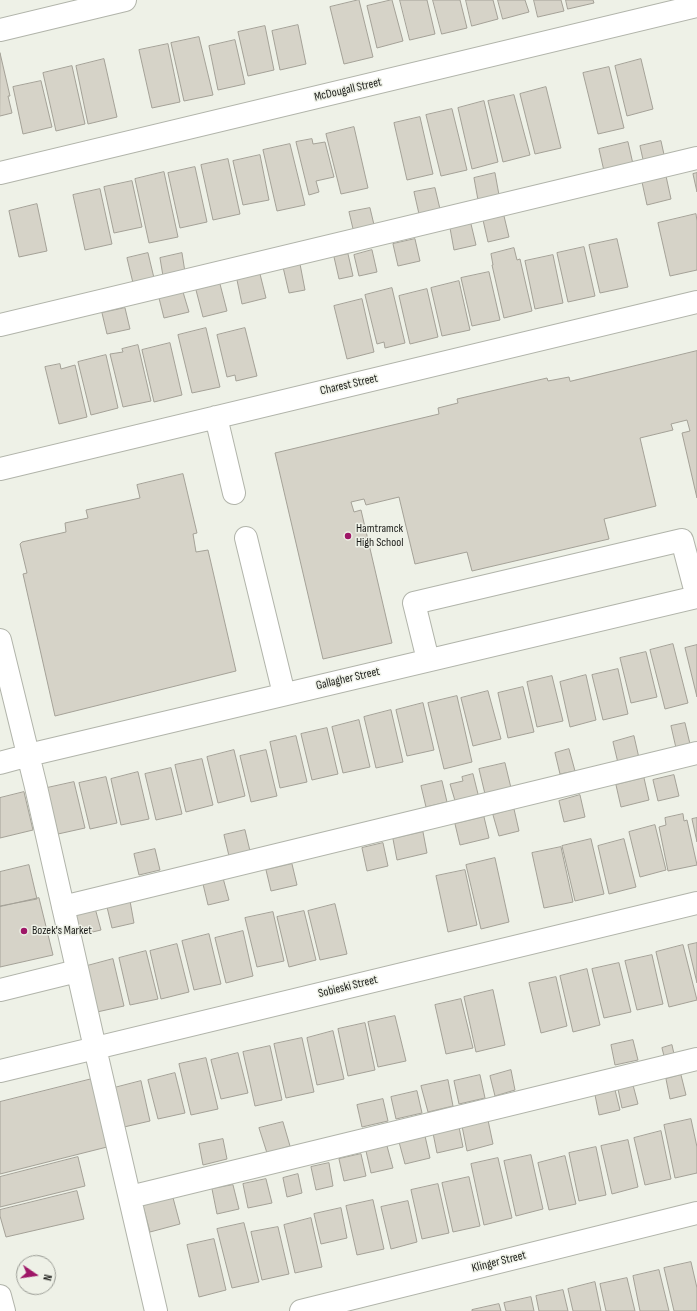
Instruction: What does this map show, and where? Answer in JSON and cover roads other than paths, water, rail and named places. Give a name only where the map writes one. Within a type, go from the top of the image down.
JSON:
[{"type":"street","points":[[0,30],[125,0]]},
{"type":"street","name":"McDougall Street","points":[[0,173],[697,6]]},
{"type":"street","points":[[0,325],[697,158]]},
{"type":"street","name":"Charest Street","points":[[0,469],[697,302]]},
{"type":"street","points":[[216,417],[234,493]]},
{"type":"street","points":[[246,538],[284,694]]},
{"type":"street","points":[[428,660],[414,603],[682,540],[697,597]]},
{"type":"street","name":"Gallagher Street","points":[[0,763],[284,694],[697,597]]},
{"type":"street","points":[[0,640],[28,755],[156,1311]]},
{"type":"street","points":[[63,907],[697,753]]},
{"type":"street","name":"Sobieski Street","points":[[0,1071],[697,903]]},
{"type":"street","points":[[0,990],[77,971]]},
{"type":"street","points":[[130,1197],[697,1059]]},
{"type":"street","name":"Klinger Street","points":[[301,1311],[697,1213]]},
{"type":"street","points":[[0,1296],[4,1311]]},
{"type":"place","name":"Hamtramck High School","points":[[348,536]]},
{"type":"place","name":"Bozek's Market","points":[[24,931]]}]
